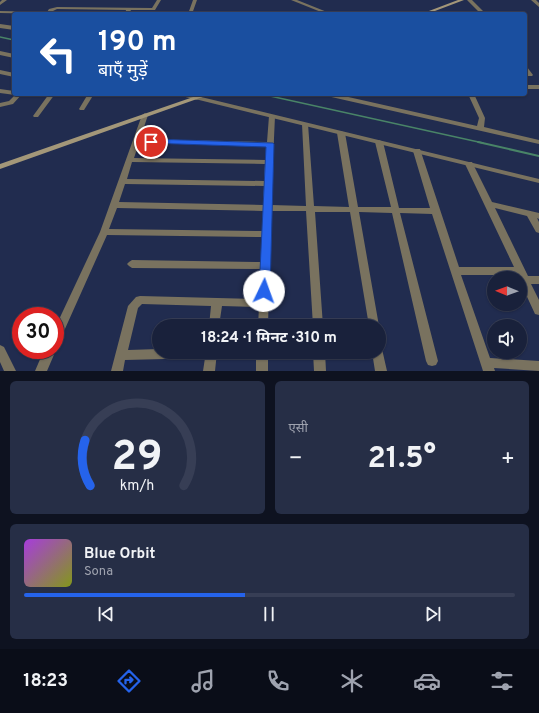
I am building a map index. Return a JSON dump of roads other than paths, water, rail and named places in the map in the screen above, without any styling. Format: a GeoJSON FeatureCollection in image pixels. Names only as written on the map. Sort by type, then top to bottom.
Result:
{"type":"FeatureCollection","features":[{"type":"Feature","properties":{"kind":"main road"},"geometry":{"type":"LineString","coordinates":[[429,12],[462,0]]}},
{"type":"Feature","properties":{"kind":"main road"},"geometry":{"type":"LineString","coordinates":[[0,167],[145,115],[204,96]]}},
{"type":"Feature","properties":{"kind":"street"},"geometry":{"type":"LineString","coordinates":[[49,12],[56,8],[128,12],[153,9],[159,0]]}},
{"type":"Feature","properties":{"kind":"street"},"geometry":{"type":"LineString","coordinates":[[191,12],[195,0]]}},
{"type":"Feature","properties":{"kind":"street"},"geometry":{"type":"LineString","coordinates":[[293,0],[325,12]]}},
{"type":"Feature","properties":{"kind":"street"},"geometry":{"type":"LineString","coordinates":[[316,0],[322,0]]}},
{"type":"Feature","properties":{"kind":"street"},"geometry":{"type":"LineString","coordinates":[[469,0],[482,12]]}},
{"type":"Feature","properties":{"kind":"street"},"geometry":{"type":"LineString","coordinates":[[533,0],[539,6]]}},
{"type":"Feature","properties":{"kind":"street"},"geometry":{"type":"LineString","coordinates":[[0,12],[12,12]]}},
{"type":"Feature","properties":{"kind":"street"},"geometry":{"type":"LineString","coordinates":[[0,26],[12,28]]}},
{"type":"Feature","properties":{"kind":"street"},"geometry":{"type":"LineString","coordinates":[[0,53],[12,56]]}},
{"type":"Feature","properties":{"kind":"street"},"geometry":{"type":"LineString","coordinates":[[527,71],[530,75]]}},
{"type":"Feature","properties":{"kind":"street"},"geometry":{"type":"LineString","coordinates":[[0,72],[12,75]]}},
{"type":"Feature","properties":{"kind":"street"},"geometry":{"type":"LineString","coordinates":[[527,87],[539,87]]}},
{"type":"Feature","properties":{"kind":"street"},"geometry":{"type":"LineString","coordinates":[[0,91],[12,93]]}},
{"type":"Feature","properties":{"kind":"street"},"geometry":{"type":"LineString","coordinates":[[0,105],[11,103],[17,96]]}},
{"type":"Feature","properties":{"kind":"street"},"geometry":{"type":"LineString","coordinates":[[36,116],[51,96]]}},
{"type":"Feature","properties":{"kind":"street"},"geometry":{"type":"LineString","coordinates":[[82,109],[90,96]]}},
{"type":"Feature","properties":{"kind":"street"},"geometry":{"type":"LineString","coordinates":[[188,96],[539,181]]}},
{"type":"Feature","properties":{"kind":"street"},"geometry":{"type":"LineString","coordinates":[[336,96],[539,142]]}},
{"type":"Feature","properties":{"kind":"street"},"geometry":{"type":"LineString","coordinates":[[472,96],[482,118],[480,129]]}},
{"type":"Feature","properties":{"kind":"street"},"geometry":{"type":"LineString","coordinates":[[64,320],[104,232],[145,115]]}},
{"type":"Feature","properties":{"kind":"street"},"geometry":{"type":"LineString","coordinates":[[263,319],[272,116]]}},
{"type":"Feature","properties":{"kind":"street"},"geometry":{"type":"LineString","coordinates":[[305,124],[318,319]]}},
{"type":"Feature","properties":{"kind":"street"},"geometry":{"type":"LineString","coordinates":[[341,133],[373,319]]}},
{"type":"Feature","properties":{"kind":"street"},"geometry":{"type":"LineString","coordinates":[[137,141],[270,144]]}},
{"type":"Feature","properties":{"kind":"street"},"geometry":{"type":"LineString","coordinates":[[379,142],[432,361]]}},
{"type":"Feature","properties":{"kind":"street"},"geometry":{"type":"LineString","coordinates":[[417,151],[455,271],[488,367],[539,366]]}},
{"type":"Feature","properties":{"kind":"street"},"geometry":{"type":"LineString","coordinates":[[130,160],[269,162]]}},
{"type":"Feature","properties":{"kind":"street"},"geometry":{"type":"LineString","coordinates":[[469,164],[521,271]]}},
{"type":"Feature","properties":{"kind":"street"},"geometry":{"type":"LineString","coordinates":[[123,181],[268,184]]}},
{"type":"Feature","properties":{"kind":"street"},"geometry":{"type":"LineString","coordinates":[[489,204],[535,215],[539,230]]}},
{"type":"Feature","properties":{"kind":"street"},"geometry":{"type":"LineString","coordinates":[[114,205],[435,210]]}},
{"type":"Feature","properties":{"kind":"street"},"geometry":{"type":"LineString","coordinates":[[104,232],[266,234]]}},
{"type":"Feature","properties":{"kind":"street"},"geometry":{"type":"LineString","coordinates":[[132,264],[266,266]]}},
{"type":"Feature","properties":{"kind":"street"},"geometry":{"type":"LineString","coordinates":[[455,271],[487,273]]}},
{"type":"Feature","properties":{"kind":"street"},"geometry":{"type":"LineString","coordinates":[[527,277],[539,280]]}},
{"type":"Feature","properties":{"kind":"street"},"geometry":{"type":"LineString","coordinates":[[527,285],[539,311]]}},
{"type":"Feature","properties":{"kind":"street"},"geometry":{"type":"LineString","coordinates":[[117,371],[133,306],[140,300],[264,303]]}},
{"type":"Feature","properties":{"kind":"street"},"geometry":{"type":"LineString","coordinates":[[215,319],[217,302]]}},
{"type":"Feature","properties":{"kind":"street"},"geometry":{"type":"LineString","coordinates":[[0,350],[10,371]]}},
{"type":"Feature","properties":{"kind":"street"},"geometry":{"type":"LineString","coordinates":[[121,354],[152,354]]}},
{"type":"Feature","properties":{"kind":"street"},"geometry":{"type":"LineString","coordinates":[[41,371],[46,359]]}},
{"type":"Feature","properties":{"kind":"street"},"geometry":{"type":"LineString","coordinates":[[208,371],[210,359]]}},
{"type":"Feature","properties":{"kind":"street"},"geometry":{"type":"LineString","coordinates":[[262,359],[262,371]]}},
{"type":"Feature","properties":{"kind":"street"},"geometry":{"type":"LineString","coordinates":[[319,359],[320,371]]}},
{"type":"Feature","properties":{"kind":"street"},"geometry":{"type":"LineString","coordinates":[[379,359],[381,371]]}},
{"type":"Feature","properties":{"kind":"waterway"},"geometry":{"type":"LineString","coordinates":[[0,37],[12,40]]}},
{"type":"Feature","properties":{"kind":"waterway"},"geometry":{"type":"LineString","coordinates":[[270,96],[483,143]]}},
{"type":"Feature","properties":{"kind":"waterway"},"geometry":{"type":"LineString","coordinates":[[478,142],[539,156]]}}]}
